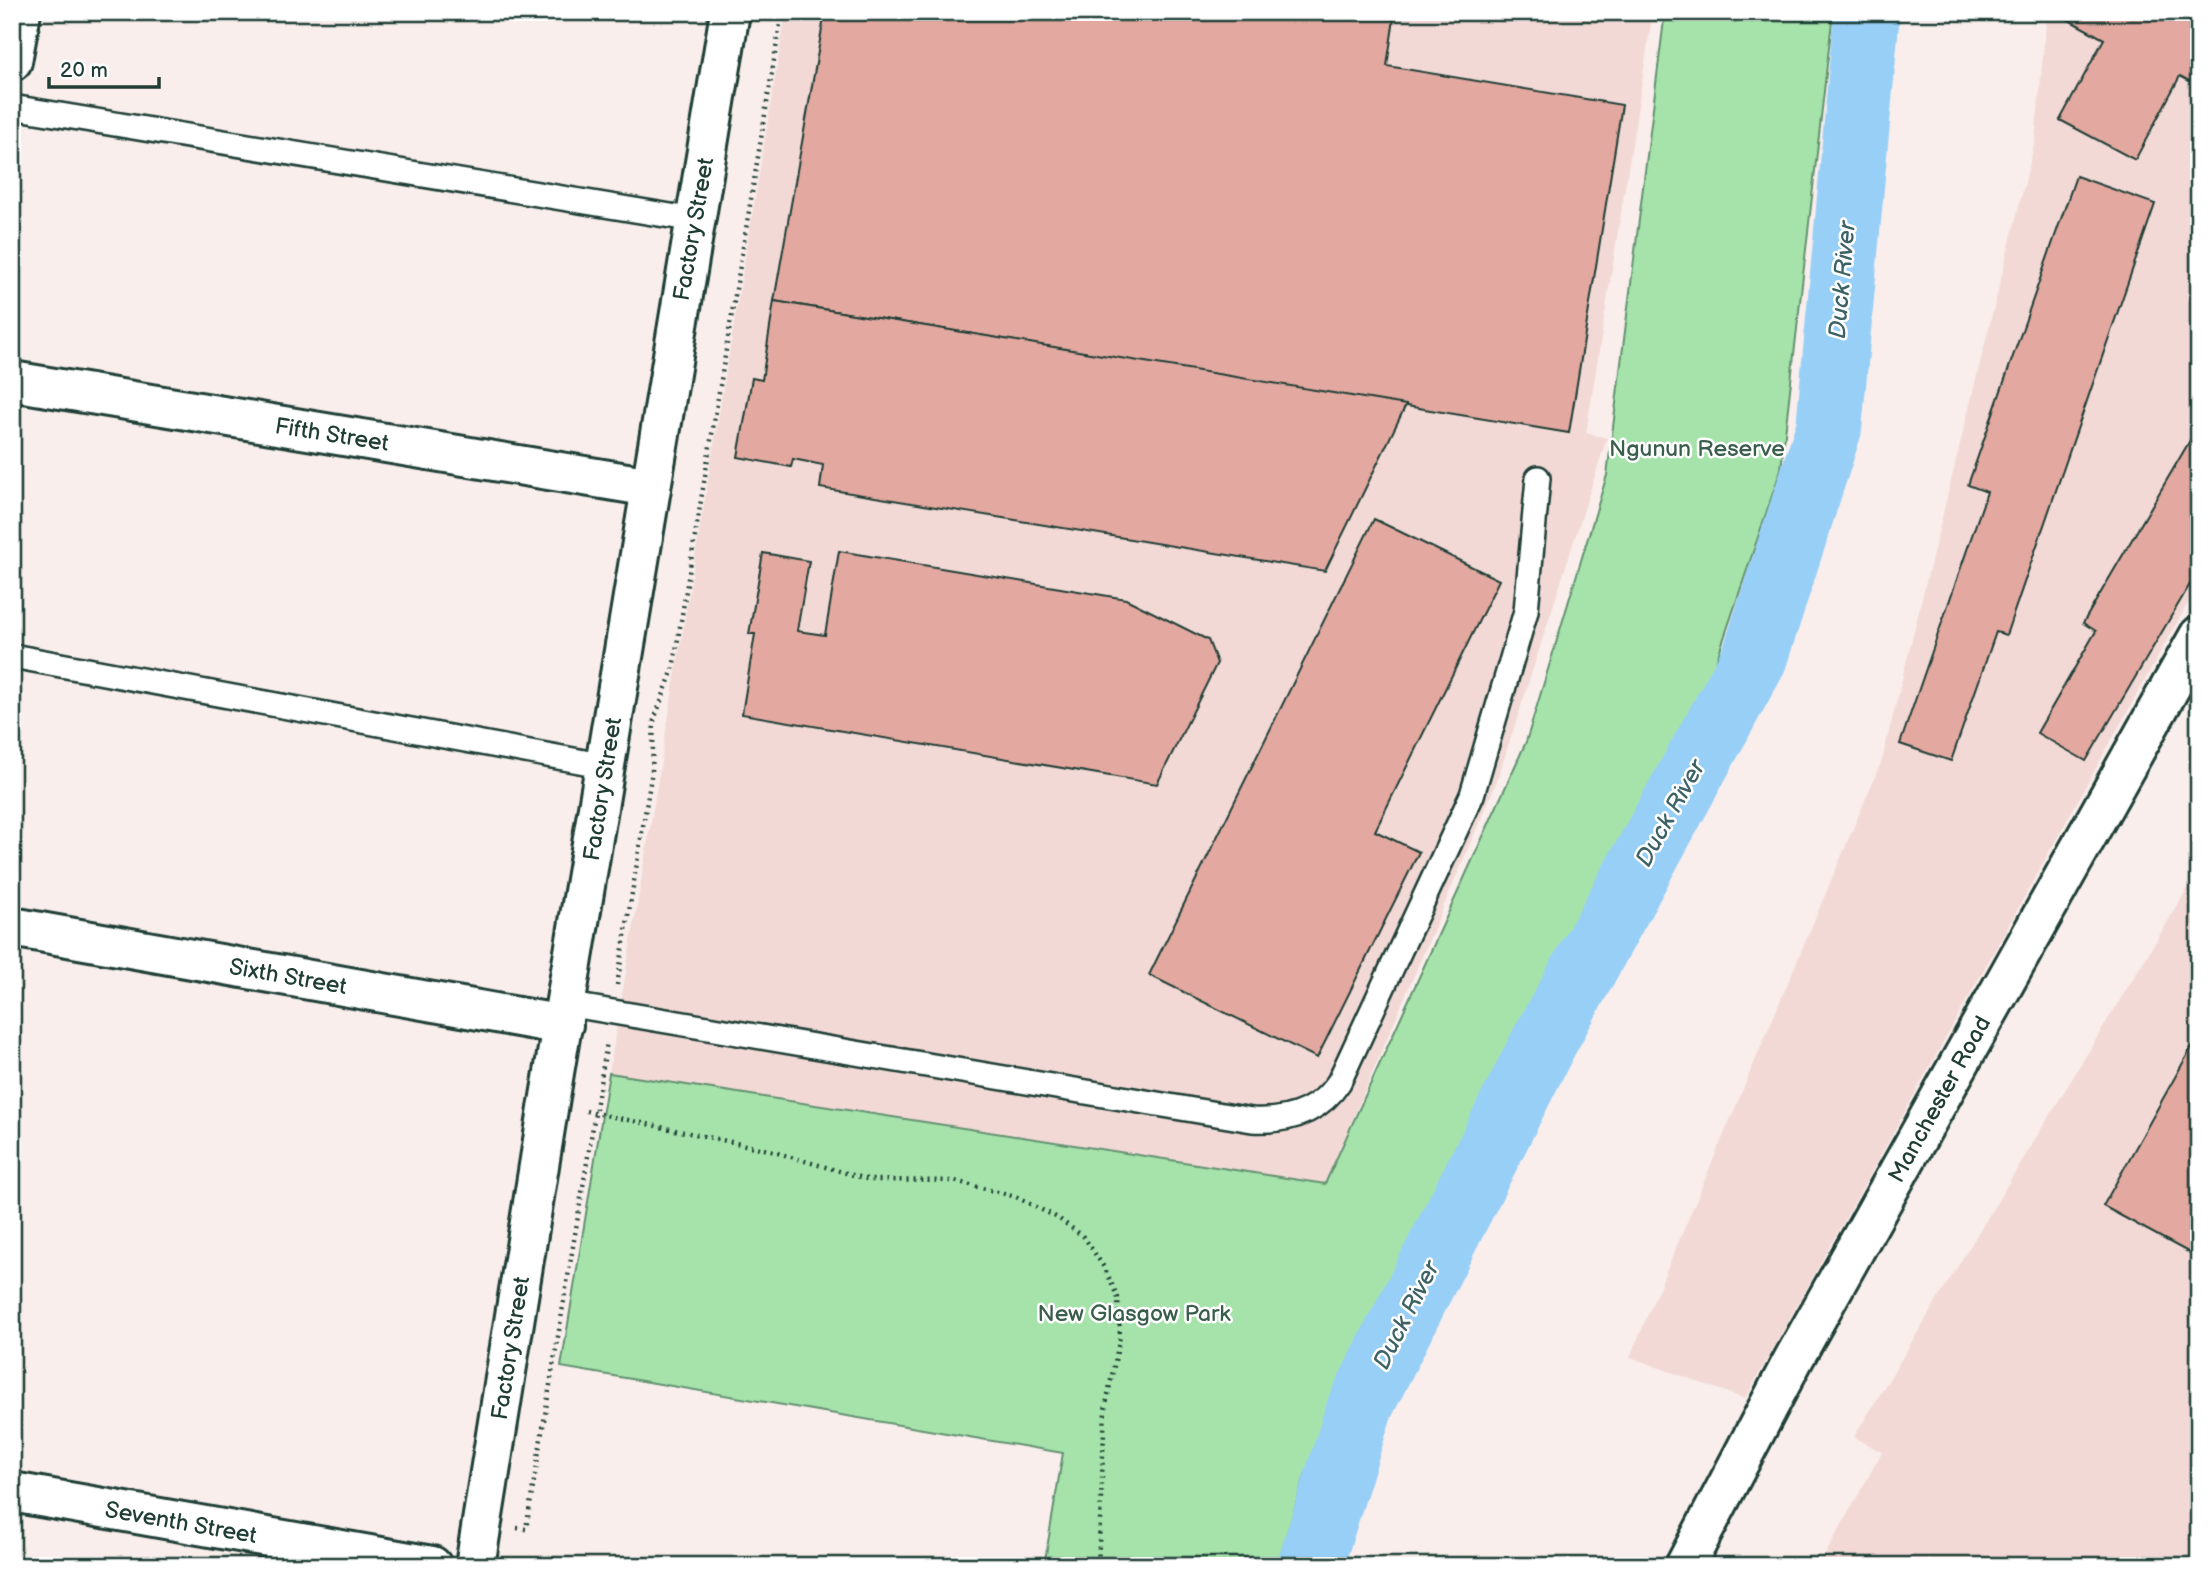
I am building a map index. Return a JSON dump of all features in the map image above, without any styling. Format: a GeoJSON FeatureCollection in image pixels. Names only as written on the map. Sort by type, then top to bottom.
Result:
{"type":"FeatureCollection","features":[{"type":"Feature","properties":{"kind":"street"},"geometry":{"type":"LineString","coordinates":[[12,61],[21,12]]}},
{"type":"Feature","properties":{"kind":"street","name":"Factory Street"},"geometry":{"type":"LineString","coordinates":[[475,1566],[730,12]]}},
{"type":"Feature","properties":{"kind":"street","name":"Fifth Street"},"geometry":{"type":"LineString","coordinates":[[12,381],[651,487]]}},
{"type":"Feature","properties":{"kind":"street","name":"Manchester Road"},"geometry":{"type":"LineString","coordinates":[[1685,1566],[1800,1348],[2199,636]]}},
{"type":"Feature","properties":{"kind":"street","name":"Sixth Street"},"geometry":{"type":"LineString","coordinates":[[12,927],[564,1014]]}},
{"type":"Feature","properties":{"kind":"street","name":"Seventh Street"},"geometry":{"type":"LineString","coordinates":[[12,1492],[432,1566]]}},
{"type":"Feature","properties":{"kind":"lane"},"geometry":{"type":"LineString","coordinates":[[12,107],[695,220]]}},
{"type":"Feature","properties":{"kind":"lane"},"geometry":{"type":"LineString","coordinates":[[564,1014],[612,1012],[1252,1120],[1274,1121],[1295,1117],[1312,1108],[1328,1098],[1339,1082],[1472,795],[1526,611],[1538,478]]}},
{"type":"Feature","properties":{"kind":"lane"},"geometry":{"type":"LineString","coordinates":[[12,656],[606,766]]}},
{"type":"Feature","properties":{"kind":"path"},"geometry":{"type":"LineString","coordinates":[[482,1523],[526,1529],[652,771],[654,720],[673,669],[782,12]]}},
{"type":"Feature","properties":{"kind":"path"},"geometry":{"type":"LineString","coordinates":[[549,1103],[764,1149],[870,1180],[955,1181],[1016,1197],[1058,1218],[1084,1237],[1105,1269],[1118,1298],[1120,1337],[1105,1409],[1098,1566]]}},
{"type":"Feature","properties":{"kind":"shaded area"},"geometry":{"type":"Polygon","coordinates":[[[786,12],[1653,12],[1586,433],[1607,438],[1497,781],[1325,1184],[609,1073],[786,12]]]}},
{"type":"Feature","properties":{"kind":"shaded area"},"geometry":{"type":"Polygon","coordinates":[[[2047,12],[2199,12],[2199,583],[1745,1399],[1630,1357],[1882,760],[2035,141],[2047,12]]]}},
{"type":"Feature","properties":{"kind":"shaded area"},"geometry":{"type":"Polygon","coordinates":[[[2199,870],[2199,1566],[1819,1566],[1882,1452],[1854,1437],[2199,870]]]}},
{"type":"Feature","properties":{"kind":"green space"},"geometry":{"type":"Polygon","coordinates":[[[1665,12],[1833,12],[1781,469],[1691,736],[1440,1207],[1305,1475],[1277,1566],[1044,1566],[1063,1453],[561,1367],[609,1073],[1325,1184],[1526,742],[1607,475],[1665,12]]]}},
{"type":"Feature","properties":{"kind":"building"},"geometry":{"type":"Polygon","coordinates":[[[825,12],[1395,12],[1387,66],[1622,105],[1569,433],[774,301],[825,12]]]}},
{"type":"Feature","properties":{"kind":"building"},"geometry":{"type":"Polygon","coordinates":[[[2054,12],[2199,12],[2199,86],[2180,76],[2135,160],[2060,120],[2104,39],[2054,12]]]}},
{"type":"Feature","properties":{"kind":"building"},"geometry":{"type":"Polygon","coordinates":[[[2076,176],[2155,204],[2006,635],[1996,632],[1951,761],[1900,744],[1987,492],[1968,485],[2076,176]]]}},
{"type":"Feature","properties":{"kind":"building"},"geometry":{"type":"Polygon","coordinates":[[[774,301],[1406,405],[1325,571],[820,488],[823,465],[793,459],[791,467],[738,457],[752,378],[762,380],[774,301]]]}},
{"type":"Feature","properties":{"kind":"building"},"geometry":{"type":"Polygon","coordinates":[[[2199,425],[2199,569],[2086,761],[2037,733],[2096,631],[2083,623],[2199,425]]]}},
{"type":"Feature","properties":{"kind":"building"},"geometry":{"type":"Polygon","coordinates":[[[1374,519],[1499,580],[1375,831],[1419,852],[1317,1058],[1149,975],[1374,519]]]}},
{"type":"Feature","properties":{"kind":"building"},"geometry":{"type":"Polygon","coordinates":[[[839,551],[1126,599],[1208,640],[1217,663],[1157,784],[742,714],[755,634],[749,634],[763,553],[809,561],[797,631],[825,635],[839,551]]]}},
{"type":"Feature","properties":{"kind":"building"},"geometry":{"type":"Polygon","coordinates":[[[2199,1034],[2199,1258],[2103,1206],[2199,1034]]]}},
{"type":"Feature","properties":{"kind":"waterway","name":"Duck River"},"geometry":{"type":"LineString","coordinates":[[1310,1566],[1360,1407],[1543,1044],[1754,659],[1829,428],[1867,12]]}},
{"type":"Feature","properties":{"kind":"park label","name":"Ngunun Reserve"},"geometry":{"type":"Point","coordinates":[1697,448]}},
{"type":"Feature","properties":{"kind":"park label","name":"New Glasgow Park"},"geometry":{"type":"Point","coordinates":[1134,1313]}}]}
